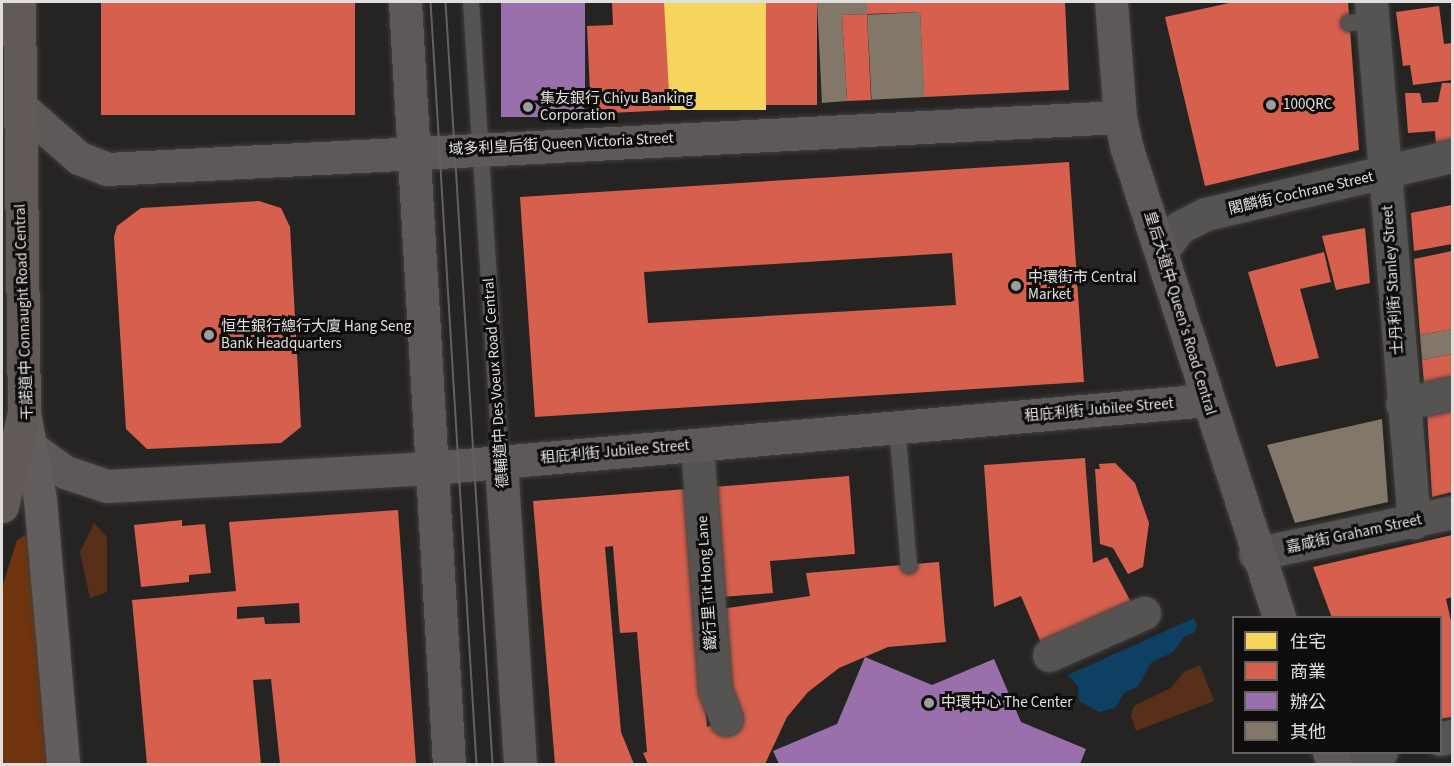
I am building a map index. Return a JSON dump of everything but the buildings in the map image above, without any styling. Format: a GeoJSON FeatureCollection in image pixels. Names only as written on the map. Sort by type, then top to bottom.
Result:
{"type":"FeatureCollection","features":[{"type":"Feature","properties":{"kind":"highway","name":"干諾道中 Connaught Road Central"},"geometry":{"type":"LineString","coordinates":[[19,2],[22,108],[19,167],[24,412]]}},
{"type":"Feature","properties":{"kind":"highway"},"geometry":{"type":"LineString","coordinates":[[2,506],[24,412]]}},
{"type":"Feature","properties":{"kind":"main road","name":"干諾道中 Connaught Road Central"},"geometry":{"type":"LineString","coordinates":[[24,412],[40,499],[63,765]]}},
{"type":"Feature","properties":{"kind":"street"},"geometry":{"type":"LineString","coordinates":[[405,2],[448,765]]}},
{"type":"Feature","properties":{"kind":"street","name":"皇后大道中 Queen's Road Central"},"geometry":{"type":"LineString","coordinates":[[1111,2],[1120,117],[1126,148],[1162,250],[1255,554],[1278,616]]}},
{"type":"Feature","properties":{"kind":"street","name":"士丹利街 Stanley Street"},"geometry":{"type":"LineString","coordinates":[[1364,15],[1386,174],[1402,404],[1414,522]]}},
{"type":"Feature","properties":{"kind":"street","name":"域多利皇后街 Queen Victoria Street"},"geometry":{"type":"LineString","coordinates":[[22,108],[79,158],[107,169],[1120,117]]}},
{"type":"Feature","properties":{"kind":"street","name":"閣麟街 Cochrane Street"},"geometry":{"type":"LineString","coordinates":[[1162,250],[1180,227],[1206,214],[1386,174],[1452,156]]}},
{"type":"Feature","properties":{"kind":"street"},"geometry":{"type":"LineString","coordinates":[[1402,404],[1452,393]]}},
{"type":"Feature","properties":{"kind":"street","name":"租庇利街 Jubilee Street"},"geometry":{"type":"LineString","coordinates":[[32,448],[65,472],[107,486],[431,468],[1208,400]]}},
{"type":"Feature","properties":{"kind":"street","name":"鐵行里 Tit Hong Lane"},"geometry":{"type":"LineString","coordinates":[[697,446],[716,690],[726,719]]}},
{"type":"Feature","properties":{"kind":"street","name":"德輔道中 Des Voeux Road Central"},"geometry":{"type":"LineString","coordinates":[[501,462],[520,765]]}},
{"type":"Feature","properties":{"kind":"street","name":"嘉咸街 Graham Street"},"geometry":{"type":"LineString","coordinates":[[1255,554],[1414,522],[1452,512]]}},
{"type":"Feature","properties":{"kind":"street"},"geometry":{"type":"LineString","coordinates":[[1049,655],[1144,613]]}},
{"type":"Feature","properties":{"kind":"street"},"geometry":{"type":"LineString","coordinates":[[1332,760],[1374,754]]}},
{"type":"Feature","properties":{"kind":"lane","name":"德輔道中 Des Voeux Road Central"},"geometry":{"type":"LineString","coordinates":[[471,2],[501,462]]}},
{"type":"Feature","properties":{"kind":"lane"},"geometry":{"type":"LineString","coordinates":[[897,426],[909,565]]}},
{"type":"Feature","properties":{"kind":"shaded area"},"geometry":{"type":"Polygon","coordinates":[[[94,523],[107,537],[107,592],[90,598],[80,552],[94,523]]]}},
{"type":"Feature","properties":{"kind":"shaded area"},"geometry":{"type":"Polygon","coordinates":[[[25,535],[33,537],[49,764],[2,764],[2,588],[17,540],[25,535]]]}},
{"type":"Feature","properties":{"kind":"shaded area"},"geometry":{"type":"Polygon","coordinates":[[[1200,665],[1214,701],[1136,731],[1131,715],[1134,706],[1171,688],[1184,672],[1200,665]]]}},
{"type":"Feature","properties":{"kind":"water"},"geometry":{"type":"Polygon","coordinates":[[[1194,618],[1197,626],[1194,633],[1185,636],[1173,652],[1151,663],[1138,686],[1124,693],[1115,708],[1099,712],[1079,701],[1078,686],[1068,675],[1194,618]]]}},
{"type":"Feature","properties":{"kind":"tram line"},"geometry":{"type":"LineString","coordinates":[[431,2],[477,764]]}},
{"type":"Feature","properties":{"kind":"tram line"},"geometry":{"type":"LineString","coordinates":[[446,2],[493,764]]}},
{"type":"Feature","properties":{"kind":"place","name":"100QRC"},"geometry":{"type":"Point","coordinates":[1271,105]}},
{"type":"Feature","properties":{"kind":"place","name":"集友銀行 Chiyu Banking Corporation"},"geometry":{"type":"Point","coordinates":[528,107]}},
{"type":"Feature","properties":{"kind":"place","name":"中環街市 Central Market"},"geometry":{"type":"Point","coordinates":[1016,286]}},
{"type":"Feature","properties":{"kind":"place","name":"恒生銀行總行大廈 Hang Seng Bank Headquarters"},"geometry":{"type":"Point","coordinates":[209,335]}},
{"type":"Feature","properties":{"kind":"place","name":"中環中心 The Center"},"geometry":{"type":"Point","coordinates":[929,703]}}]}
